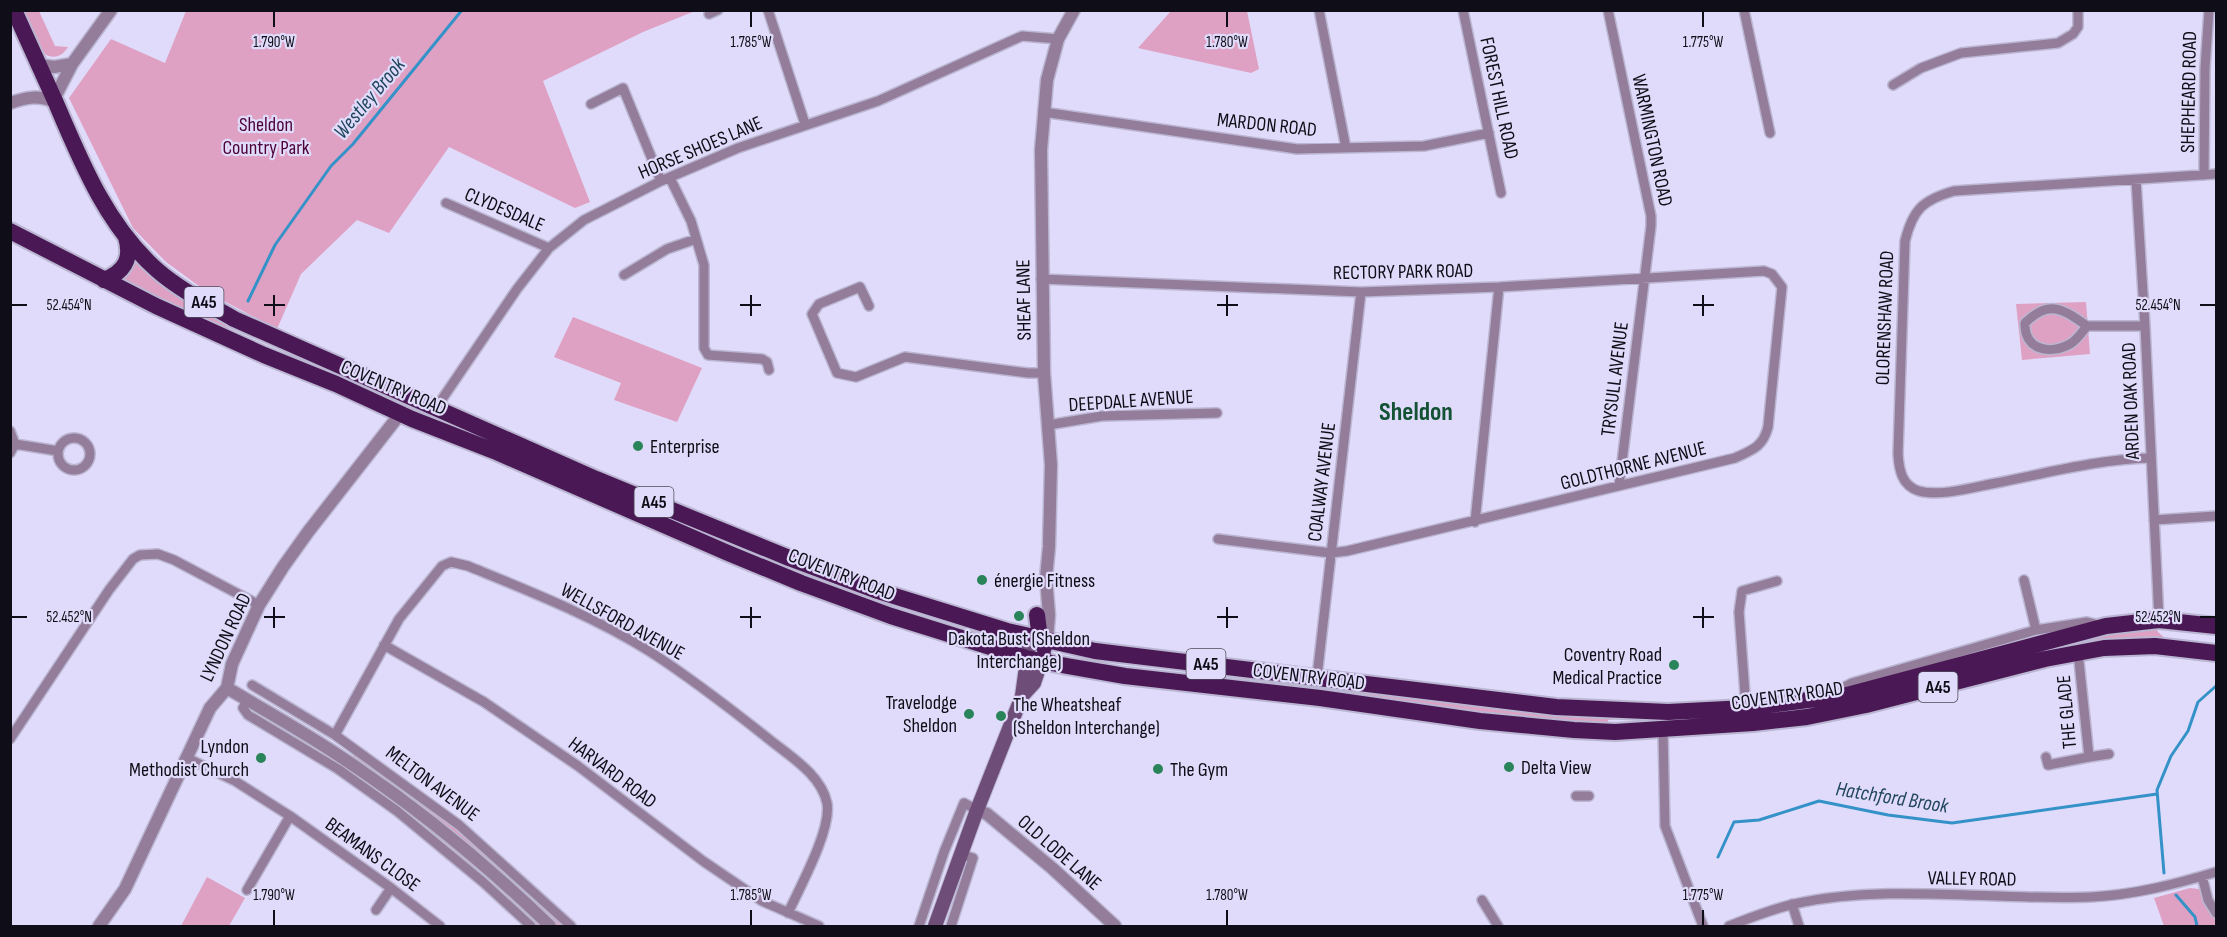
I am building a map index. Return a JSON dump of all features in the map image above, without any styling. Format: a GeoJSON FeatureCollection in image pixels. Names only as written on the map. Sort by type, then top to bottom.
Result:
{"type":"FeatureCollection","features":[{"type":"Feature","properties":{"kind":"highway","name":"COVENTRY ROAD"},"geometry":{"type":"LineString","coordinates":[[14,10],[40,65],[77,155],[125,236],[157,270],[191,295],[234,319],[596,479],[789,558],[875,590],[901,605],[1037,651],[1137,656],[1167,667],[1319,688],[1358,699],[1366,704],[1480,721],[1615,732],[1807,717],[2078,652],[2104,648],[2155,646],[2214,653]]}},
{"type":"Feature","properties":{"kind":"highway","name":"A45"},"geometry":{"type":"LineString","coordinates":[[10,231],[104,280]]}},
{"type":"Feature","properties":{"kind":"highway"},"geometry":{"type":"LineString","coordinates":[[104,280],[127,262],[129,255],[125,236]]}},
{"type":"Feature","properties":{"kind":"highway","name":"COVENTRY ROAD"},"geometry":{"type":"LineString","coordinates":[[104,280],[264,356],[336,384],[400,414],[494,451],[801,583],[891,616],[1037,651],[1125,676],[1182,682],[1319,688],[1556,707],[1662,712],[1746,708],[1846,695],[2106,626],[2159,620],[2217,626]]}},
{"type":"Feature","properties":{"kind":"highway"},"geometry":{"type":"LineString","coordinates":[[234,319],[261,340],[397,401],[400,414]]}},
{"type":"Feature","properties":{"kind":"highway"},"geometry":{"type":"LineString","coordinates":[[1037,651],[1042,615]]}},
{"type":"Feature","properties":{"kind":"highway"},"geometry":{"type":"LineString","coordinates":[[2159,620],[2161,626],[2174,639],[2203,644],[2214,653]]}},
{"type":"Feature","properties":{"kind":"main road"},"geometry":{"type":"LineString","coordinates":[[935,927],[960,854],[1037,651]]}},
{"type":"Feature","properties":{"kind":"street"},"geometry":{"type":"LineString","coordinates":[[10,103],[37,97],[54,100],[72,64],[111,10]]}},
{"type":"Feature","properties":{"kind":"street"},"geometry":{"type":"LineString","coordinates":[[708,14],[718,10]]}},
{"type":"Feature","properties":{"kind":"street"},"geometry":{"type":"LineString","coordinates":[[768,10],[805,124]]}},
{"type":"Feature","properties":{"kind":"street","name":"SHEAF LANE"},"geometry":{"type":"LineString","coordinates":[[1042,615],[1050,501],[1041,279],[1042,112],[1047,80],[1058,39],[1074,10]]}},
{"type":"Feature","properties":{"kind":"street"},"geometry":{"type":"LineString","coordinates":[[1319,10],[1346,148]]}},
{"type":"Feature","properties":{"kind":"street","name":"FOREST HILL ROAD"},"geometry":{"type":"LineString","coordinates":[[1463,10],[1501,193]]}},
{"type":"Feature","properties":{"kind":"street","name":"WARMINGTON ROAD"},"geometry":{"type":"LineString","coordinates":[[1608,10],[1651,216],[1646,277]]}},
{"type":"Feature","properties":{"kind":"street"},"geometry":{"type":"LineString","coordinates":[[1744,10],[1770,133]]}},
{"type":"Feature","properties":{"kind":"street"},"geometry":{"type":"LineString","coordinates":[[1893,86],[1921,68],[1961,53],[2058,43],[2073,34],[2078,27],[2078,10]]}},
{"type":"Feature","properties":{"kind":"street","name":"SHEPHEARD ROAD"},"geometry":{"type":"LineString","coordinates":[[2204,175],[2206,46],[2209,10]]}},
{"type":"Feature","properties":{"kind":"street","name":"HORSE SHOES LANE"},"geometry":{"type":"LineString","coordinates":[[436,408],[517,289],[549,248],[584,220],[666,179],[738,148],[878,101],[1022,36],[1058,39]]}},
{"type":"Feature","properties":{"kind":"street"},"geometry":{"type":"LineString","coordinates":[[2206,46],[2217,46]]}},
{"type":"Feature","properties":{"kind":"street"},"geometry":{"type":"LineString","coordinates":[[40,65],[54,67],[72,64]]}},
{"type":"Feature","properties":{"kind":"street"},"geometry":{"type":"LineString","coordinates":[[591,104],[623,88],[666,179],[691,221],[704,265],[704,348],[708,355],[762,359],[767,362],[769,370]]}},
{"type":"Feature","properties":{"kind":"street","name":"MARDON ROAD"},"geometry":{"type":"LineString","coordinates":[[1042,112],[1297,149],[1424,146],[1489,133]]}},
{"type":"Feature","properties":{"kind":"street","name":"OLORENSHAW ROAD"},"geometry":{"type":"LineString","coordinates":[[2151,458],[2107,461],[1952,491],[1918,491],[1905,482],[1900,473],[1898,454],[1905,241],[1919,208],[1936,196],[1954,191],[2217,174]]}},
{"type":"Feature","properties":{"kind":"street","name":"ARDEN OAK ROAD"},"geometry":{"type":"LineString","coordinates":[[2136,180],[2159,620]]}},
{"type":"Feature","properties":{"kind":"street","name":"CLYDESDALE"},"geometry":{"type":"LineString","coordinates":[[446,203],[549,248]]}},
{"type":"Feature","properties":{"kind":"street"},"geometry":{"type":"LineString","coordinates":[[624,275],[667,249],[696,239]]}},
{"type":"Feature","properties":{"kind":"street","name":"RECTORY PARK ROAD"},"geometry":{"type":"LineString","coordinates":[[1041,279],[1361,292],[1499,287],[1764,271]]}},
{"type":"Feature","properties":{"kind":"street","name":"GOLDTHORNE AVENUE"},"geometry":{"type":"LineString","coordinates":[[1218,539],[1330,554],[1475,522],[1735,458],[1761,444],[1768,427],[1782,293],[1778,279],[1764,271]]}},
{"type":"Feature","properties":{"kind":"street","name":"TRYSULL AVENUE"},"geometry":{"type":"LineString","coordinates":[[1619,486],[1646,277]]}},
{"type":"Feature","properties":{"kind":"street"},"geometry":{"type":"LineString","coordinates":[[868,306],[860,287],[819,303],[812,314],[837,373],[856,377],[905,357],[1028,373],[1044,373]]}},
{"type":"Feature","properties":{"kind":"street"},"geometry":{"type":"LineString","coordinates":[[1475,522],[1499,287]]}},
{"type":"Feature","properties":{"kind":"street","name":"COALWAY AVENUE"},"geometry":{"type":"LineString","coordinates":[[1319,688],[1330,554],[1361,292]]}},
{"type":"Feature","properties":{"kind":"street"},"geometry":{"type":"LineString","coordinates":[[2087,326],[2070,343],[2055,349],[2036,346],[2026,336],[2025,323],[2044,309],[2051,308],[2060,309],[2087,326],[2145,326]]}},
{"type":"Feature","properties":{"kind":"street","name":"DEEPDALE AVENUE"},"geometry":{"type":"LineString","coordinates":[[1048,425],[1102,416],[1217,413]]}},
{"type":"Feature","properties":{"kind":"street","name":"LYNDON ROAD"},"geometry":{"type":"LineString","coordinates":[[99,927],[125,889],[210,708],[226,688],[232,664],[259,605],[308,532],[400,414]]}},
{"type":"Feature","properties":{"kind":"street"},"geometry":{"type":"LineString","coordinates":[[10,431],[13,449],[58,451]]}},
{"type":"Feature","properties":{"kind":"street"},"geometry":{"type":"LineString","coordinates":[[2154,520],[2217,516]]}},
{"type":"Feature","properties":{"kind":"street"},"geometry":{"type":"LineString","coordinates":[[10,739],[110,590],[133,559],[140,555],[158,554],[174,560],[259,605]]}},
{"type":"Feature","properties":{"kind":"street","name":"WELLSFORD AVENUE"},"geometry":{"type":"LineString","coordinates":[[335,735],[399,619],[437,571],[451,562],[468,566],[546,598],[648,651],[735,712],[813,777],[823,791],[827,806],[826,826],[788,913]]}},
{"type":"Feature","properties":{"kind":"street"},"geometry":{"type":"LineString","coordinates":[[2024,580],[2037,630]]}},
{"type":"Feature","properties":{"kind":"street"},"geometry":{"type":"LineString","coordinates":[[1746,708],[1739,612],[1742,591],[1777,581]]}},
{"type":"Feature","properties":{"kind":"street","name":"COVENTRY ROAD"},"geometry":{"type":"LineString","coordinates":[[1820,700],[1852,683],[2037,630],[2087,622],[2106,626]]}},
{"type":"Feature","properties":{"kind":"street","name":"HARVARD ROAD"},"geometry":{"type":"LineString","coordinates":[[384,645],[484,702],[578,766],[703,861],[762,901],[819,927]]}},
{"type":"Feature","properties":{"kind":"street","name":"THE GLADE"},"geometry":{"type":"LineString","coordinates":[[2046,757],[2048,765],[2089,756],[2078,652]]}},
{"type":"Feature","properties":{"kind":"street","name":"MELTON AVENUE"},"geometry":{"type":"LineString","coordinates":[[256,687],[335,735],[459,825],[571,927]]}},
{"type":"Feature","properties":{"kind":"street","name":"MELTON AVENUE"},"geometry":{"type":"LineString","coordinates":[[226,688],[309,736],[393,792],[514,892],[550,927]]}},
{"type":"Feature","properties":{"kind":"street"},"geometry":{"type":"LineString","coordinates":[[247,700],[243,708],[248,715],[338,769],[397,811],[483,882],[531,927]]}},
{"type":"Feature","properties":{"kind":"street"},"geometry":{"type":"LineString","coordinates":[[309,736],[319,726]]}},
{"type":"Feature","properties":{"kind":"street"},"geometry":{"type":"LineString","coordinates":[[1663,730],[1665,826],[1703,927]]}},
{"type":"Feature","properties":{"kind":"street"},"geometry":{"type":"LineString","coordinates":[[344,759],[352,748]]}},
{"type":"Feature","properties":{"kind":"street"},"geometry":{"type":"LineString","coordinates":[[2089,756],[2109,754]]}},
{"type":"Feature","properties":{"kind":"street","name":"BEAMANS CLOSE"},"geometry":{"type":"LineString","coordinates":[[187,758],[236,781],[290,816],[392,888],[436,925]]}},
{"type":"Feature","properties":{"kind":"street"},"geometry":{"type":"LineString","coordinates":[[1576,795],[1589,796]]}},
{"type":"Feature","properties":{"kind":"street"},"geometry":{"type":"LineString","coordinates":[[920,927],[944,852],[964,803],[977,810]]}},
{"type":"Feature","properties":{"kind":"street","name":"OLD LODE LANE"},"geometry":{"type":"LineString","coordinates":[[977,810],[987,814],[1052,868],[1115,927]]}},
{"type":"Feature","properties":{"kind":"street"},"geometry":{"type":"LineString","coordinates":[[247,890],[290,816]]}},
{"type":"Feature","properties":{"kind":"street"},"geometry":{"type":"LineString","coordinates":[[951,927],[973,858],[960,854]]}},
{"type":"Feature","properties":{"kind":"street","name":"VALLEY ROAD"},"geometry":{"type":"LineString","coordinates":[[1730,927],[1792,904],[1836,897],[1891,895],[2091,897],[2142,891],[2217,872]]}},
{"type":"Feature","properties":{"kind":"street"},"geometry":{"type":"LineString","coordinates":[[2202,876],[2208,900],[2217,913]]}},
{"type":"Feature","properties":{"kind":"street"},"geometry":{"type":"LineString","coordinates":[[376,910],[392,888]]}},
{"type":"Feature","properties":{"kind":"street"},"geometry":{"type":"LineString","coordinates":[[1482,900],[1498,927]]}},
{"type":"Feature","properties":{"kind":"street"},"geometry":{"type":"LineString","coordinates":[[1792,904],[1799,927]]}},
{"type":"Feature","properties":{"kind":"green space"},"geometry":{"type":"Polygon","coordinates":[[[25,11],[39,11],[55,46],[68,47],[63,53],[56,57],[46,55],[37,43],[25,11]]]}},
{"type":"Feature","properties":{"kind":"green space","name":"Sheldon Country Park"},"geometry":{"type":"Polygon","coordinates":[[[186,11],[695,11],[643,32],[543,81],[590,202],[575,208],[449,147],[389,233],[357,220],[301,274],[277,329],[207,292],[166,262],[133,228],[69,98],[111,39],[165,63],[186,11]]]}},
{"type":"Feature","properties":{"kind":"green space"},"geometry":{"type":"Polygon","coordinates":[[[1171,11],[1247,11],[1259,69],[1251,73],[1138,48],[1171,11]]]}},
{"type":"Feature","properties":{"kind":"green space"},"geometry":{"type":"Polygon","coordinates":[[[139,259],[239,336],[123,282],[122,278],[134,260],[139,259]]]}},
{"type":"Feature","properties":{"kind":"green space"},"geometry":{"type":"Polygon","coordinates":[[[2086,302],[2090,354],[2022,360],[2016,304],[2086,302]]]}},
{"type":"Feature","properties":{"kind":"green space"},"geometry":{"type":"Polygon","coordinates":[[[573,317],[702,368],[677,422],[614,400],[621,383],[554,357],[573,317]]]}},
{"type":"Feature","properties":{"kind":"green space"},"geometry":{"type":"Polygon","coordinates":[[[2156,628],[2166,639],[1938,677],[2095,634],[2156,628]]]}},
{"type":"Feature","properties":{"kind":"green space"},"geometry":{"type":"Polygon","coordinates":[[[1321,684],[1619,716],[1619,719],[1608,720],[1608,726],[1558,724],[1338,692],[1321,684]]]}},
{"type":"Feature","properties":{"kind":"green space"},"geometry":{"type":"Polygon","coordinates":[[[252,708],[367,779],[455,846],[545,926],[535,926],[439,841],[252,714],[250,710],[252,708]]]}},
{"type":"Feature","properties":{"kind":"green space"},"geometry":{"type":"Polygon","coordinates":[[[353,754],[451,823],[566,926],[557,926],[520,890],[353,758],[353,754]]]}},
{"type":"Feature","properties":{"kind":"green space"},"geometry":{"type":"Polygon","coordinates":[[[207,877],[245,898],[229,926],[181,926],[207,877]]]}},
{"type":"Feature","properties":{"kind":"green space"},"geometry":{"type":"Polygon","coordinates":[[[2190,888],[2199,889],[2216,926],[2164,926],[2154,898],[2190,888]]]}},
{"type":"Feature","properties":{"kind":"waterway","name":"Westley Brook"},"geometry":{"type":"LineString","coordinates":[[248,301],[275,245],[331,166],[353,144],[462,10]]}},
{"type":"Feature","properties":{"kind":"waterway","name":"Hatchford Brook"},"geometry":{"type":"LineString","coordinates":[[2164,873],[2157,790],[2171,756],[2188,731],[2198,702],[2216,686]]}},
{"type":"Feature","properties":{"kind":"waterway","name":"Hatchford Brook"},"geometry":{"type":"LineString","coordinates":[[1718,857],[1734,822],[1759,820],[1819,801],[1888,815],[1952,823],[2157,794]]}},
{"type":"Feature","properties":{"kind":"waterway","name":"Hatchford Brook"},"geometry":{"type":"LineString","coordinates":[[2176,895],[2195,917],[2197,926]]}},
{"type":"Feature","properties":{"kind":"place","name":"Enterprise"},"geometry":{"type":"Point","coordinates":[638,446]}},
{"type":"Feature","properties":{"kind":"place","name":"énergie Fitness"},"geometry":{"type":"Point","coordinates":[982,580]}},
{"type":"Feature","properties":{"kind":"place","name":"Dakota Bust (Sheldon Interchange)"},"geometry":{"type":"Point","coordinates":[1019,616]}},
{"type":"Feature","properties":{"kind":"place","name":"Coventry Road Medical Practice"},"geometry":{"type":"Point","coordinates":[1674,665]}},
{"type":"Feature","properties":{"kind":"place","name":"Travelodge Sheldon"},"geometry":{"type":"Point","coordinates":[969,714]}},
{"type":"Feature","properties":{"kind":"place","name":"The Wheatsheaf (Sheldon Interchange)"},"geometry":{"type":"Point","coordinates":[1001,716]}},
{"type":"Feature","properties":{"kind":"place","name":"Lyndon Methodist Church"},"geometry":{"type":"Point","coordinates":[261,758]}},
{"type":"Feature","properties":{"kind":"place","name":"Delta View"},"geometry":{"type":"Point","coordinates":[1509,767]}},
{"type":"Feature","properties":{"kind":"place","name":"The Gym"},"geometry":{"type":"Point","coordinates":[1158,769]}},
{"type":"Feature","properties":{"kind":"district","name":"Sheldon"},"geometry":{"type":"Point","coordinates":[1416,411]}}]}
